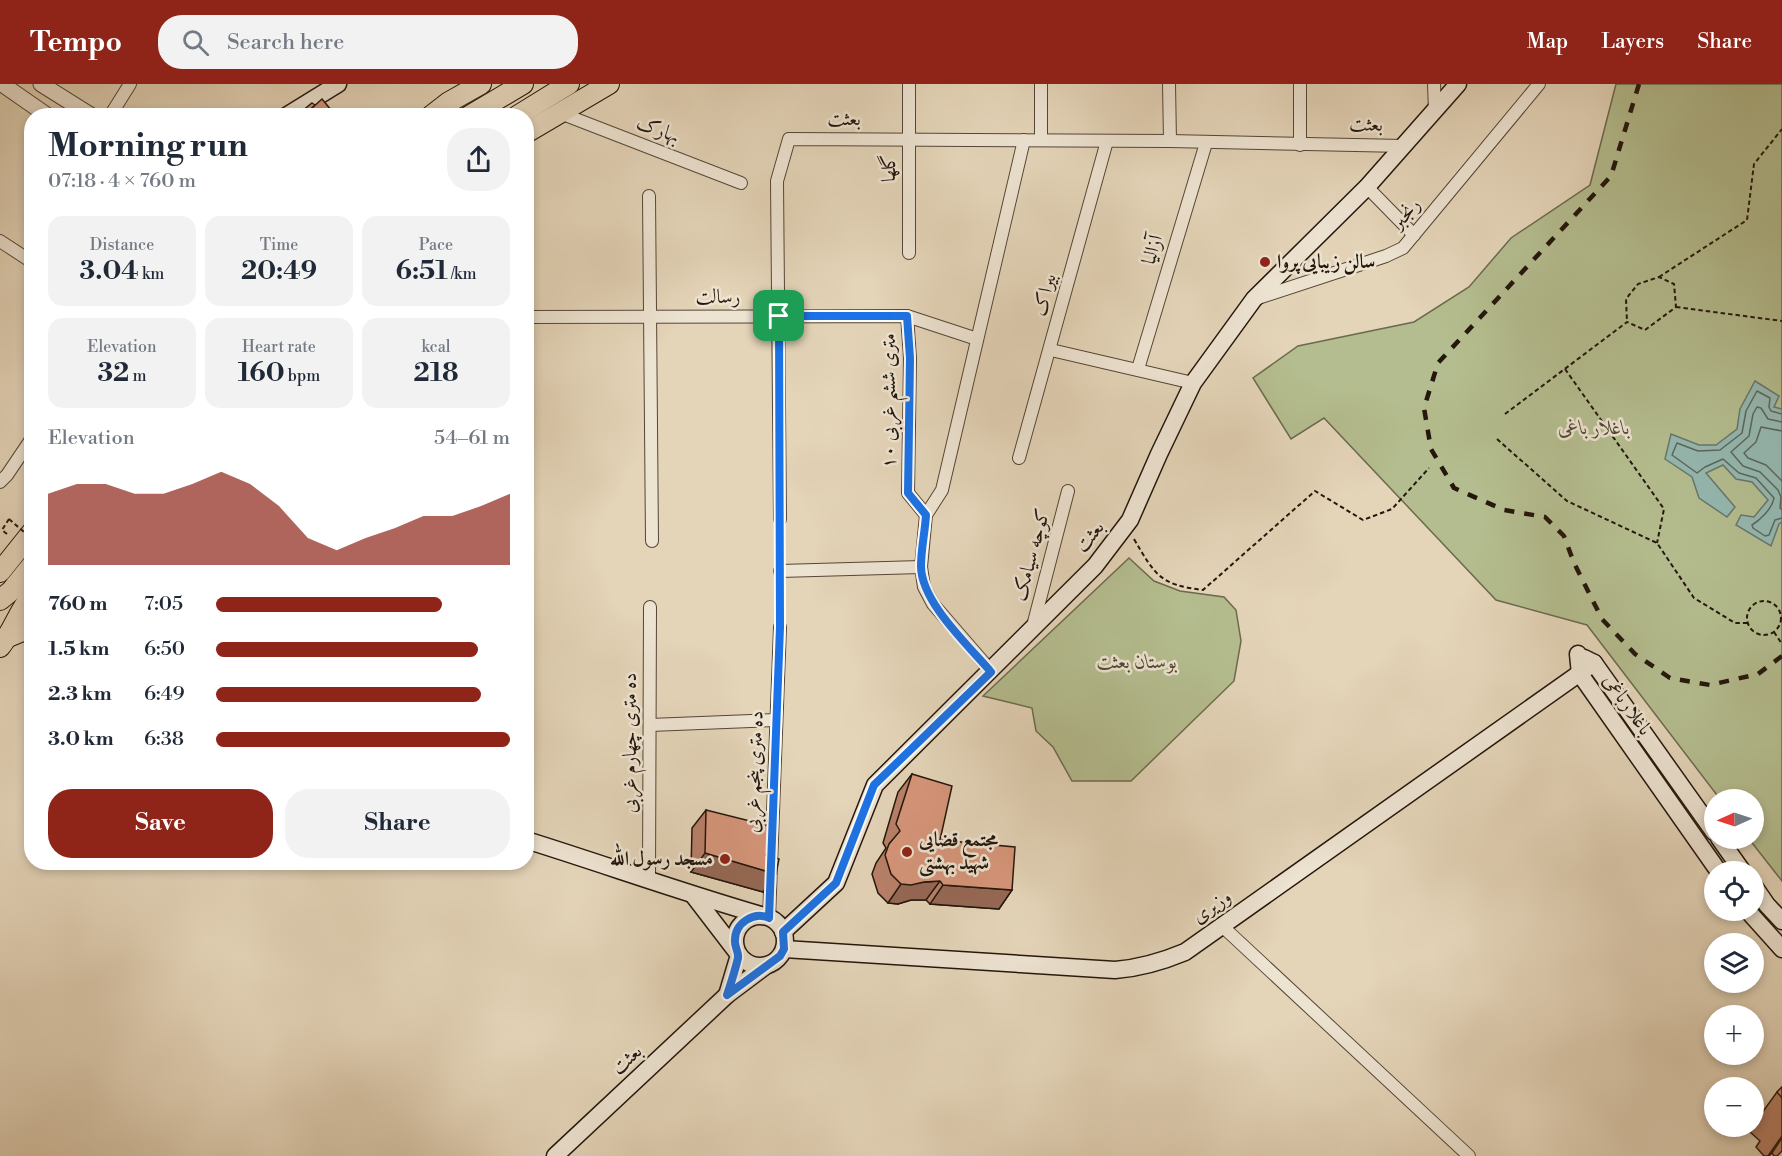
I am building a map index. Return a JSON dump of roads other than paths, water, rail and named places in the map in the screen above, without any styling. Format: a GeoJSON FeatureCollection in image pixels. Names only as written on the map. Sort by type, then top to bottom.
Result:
{"type":"FeatureCollection","features":[{"type":"Feature","properties":{"kind":"highway"},"geometry":{"type":"LineString","coordinates":[[441,108],[481,84]]}},
{"type":"Feature","properties":{"kind":"highway"},"geometry":{"type":"LineString","coordinates":[[482,108],[523,84]]}},
{"type":"Feature","properties":{"kind":"highway"},"geometry":{"type":"LineString","coordinates":[[530,108],[569,84]]}},
{"type":"Feature","properties":{"kind":"highway"},"geometry":{"type":"LineString","coordinates":[[534,128],[609,84]]}},
{"type":"Feature","properties":{"kind":"highway"},"geometry":{"type":"LineString","coordinates":[[0,572],[24,542]]}},
{"type":"Feature","properties":{"kind":"highway"},"geometry":{"type":"LineString","coordinates":[[0,600],[24,575]]}},
{"type":"Feature","properties":{"kind":"highway"},"geometry":{"type":"LineString","coordinates":[[4,642],[24,605]]}},
{"type":"Feature","properties":{"kind":"highway"},"geometry":{"type":"LineString","coordinates":[[4,642],[24,631]]}},
{"type":"Feature","properties":{"kind":"main road"},"geometry":{"type":"LineString","coordinates":[[299,108],[338,84]]}},
{"type":"Feature","properties":{"kind":"main road","name":"بعثت"},"geometry":{"type":"LineString","coordinates":[[784,940],[836,883],[874,785],[991,672],[1095,566],[1126,526],[1193,382],[1254,299],[1367,187],[1458,84]]}},
{"type":"Feature","properties":{"kind":"main road","name":"باغلارباغی"},"geometry":{"type":"LineString","coordinates":[[1704,818],[1594,663],[1578,654],[1580,674],[1711,861]]}},
{"type":"Feature","properties":{"kind":"main road","name":"وزیری"},"geometry":{"type":"LineString","coordinates":[[784,940],[1115,970],[1140,968],[1160,963],[1185,951],[1580,674]]}},
{"type":"Feature","properties":{"kind":"main road"},"geometry":{"type":"LineString","coordinates":[[534,842],[767,917],[779,924],[784,940],[774,962],[767,965],[751,965],[738,955],[693,895]]}},
{"type":"Feature","properties":{"kind":"main road"},"geometry":{"type":"LineString","coordinates":[[1764,901],[1782,921]]}},
{"type":"Feature","properties":{"kind":"main road"},"geometry":{"type":"LineString","coordinates":[[727,995],[738,955],[735,939],[741,924],[748,919],[767,917]]}},
{"type":"Feature","properties":{"kind":"main road"},"geometry":{"type":"LineString","coordinates":[[1756,921],[1782,949]]}},
{"type":"Feature","properties":{"kind":"main road","name":"بعثت"},"geometry":{"type":"LineString","coordinates":[[555,1156],[727,995],[767,965]]}},
{"type":"Feature","properties":{"kind":"street"},"geometry":{"type":"LineString","coordinates":[[2,84],[36,108]]}},
{"type":"Feature","properties":{"kind":"street"},"geometry":{"type":"LineString","coordinates":[[115,108],[130,84]]}},
{"type":"Feature","properties":{"kind":"street","name":"گلها"},"geometry":{"type":"LineString","coordinates":[[909,84],[909,253]]}},
{"type":"Feature","properties":{"kind":"street"},"geometry":{"type":"LineString","coordinates":[[1041,84],[1041,140]]}},
{"type":"Feature","properties":{"kind":"street"},"geometry":{"type":"LineString","coordinates":[[1169,84],[1170,141]]}},
{"type":"Feature","properties":{"kind":"street"},"geometry":{"type":"LineString","coordinates":[[1300,84],[1300,145]]}},
{"type":"Feature","properties":{"kind":"street"},"geometry":{"type":"LineString","coordinates":[[1434,84],[1435,111]]}},
{"type":"Feature","properties":{"kind":"street","name":"رنجبر"},"geometry":{"type":"LineString","coordinates":[[1254,299],[1386,256],[1403,248],[1539,84]]}},
{"type":"Feature","properties":{"kind":"street"},"geometry":{"type":"LineString","coordinates":[[48,86],[80,108]]}},
{"type":"Feature","properties":{"kind":"street","name":"بهارک"},"geometry":{"type":"LineString","coordinates":[[560,113],[741,183]]}},
{"type":"Feature","properties":{"kind":"street","name":"بعثت"},"geometry":{"type":"LineString","coordinates":[[779,316],[777,181],[789,139],[1170,141],[1404,146]]}},
{"type":"Feature","properties":{"kind":"street"},"geometry":{"type":"LineString","coordinates":[[991,672],[933,604],[924,587],[921,567],[926,515],[942,489],[1024,140]]}},
{"type":"Feature","properties":{"kind":"street","name":"بیراک"},"geometry":{"type":"LineString","coordinates":[[1019,458],[1107,141]]}},
{"type":"Feature","properties":{"kind":"street","name":"آزالیا"},"geometry":{"type":"LineString","coordinates":[[1138,369],[1206,143]]}},
{"type":"Feature","properties":{"kind":"street"},"geometry":{"type":"LineString","coordinates":[[1367,187],[1414,235]]}},
{"type":"Feature","properties":{"kind":"street"},"geometry":{"type":"LineString","coordinates":[[650,196],[652,541]]}},
{"type":"Feature","properties":{"kind":"street"},"geometry":{"type":"LineString","coordinates":[[0,241],[24,256]]}},
{"type":"Feature","properties":{"kind":"street"},"geometry":{"type":"LineString","coordinates":[[779,316],[780,519]]}},
{"type":"Feature","properties":{"kind":"street","name":"رسالت"},"geometry":{"type":"LineString","coordinates":[[534,317],[907,316],[977,339]]}},
{"type":"Feature","properties":{"kind":"street","name":"۱۰ متری ششم غربی"},"geometry":{"type":"LineString","coordinates":[[907,316],[910,358],[908,493],[926,515]]}},
{"type":"Feature","properties":{"kind":"street"},"geometry":{"type":"LineString","coordinates":[[1050,350],[1193,382]]}},
{"type":"Feature","properties":{"kind":"street"},"geometry":{"type":"LineString","coordinates":[[0,482],[24,450]]}},
{"type":"Feature","properties":{"kind":"street","name":"کوچه سیامک"},"geometry":{"type":"LineString","coordinates":[[1032,629],[1068,491]]}},
{"type":"Feature","properties":{"kind":"street"},"geometry":{"type":"LineString","coordinates":[[780,571],[921,567]]}},
{"type":"Feature","properties":{"kind":"street","name":"ده متری چهارم غربی"},"geometry":{"type":"LineString","coordinates":[[650,608],[650,878]]}},
{"type":"Feature","properties":{"kind":"street","name":"ده متری پنجم غربی"},"geometry":{"type":"LineString","coordinates":[[767,917],[780,627]]}},
{"type":"Feature","properties":{"kind":"street"},"geometry":{"type":"LineString","coordinates":[[650,725],[776,720]]}},
{"type":"Feature","properties":{"kind":"street"},"geometry":{"type":"LineString","coordinates":[[1221,926],[1469,1156]]}},
{"type":"Feature","properties":{"kind":"water"},"geometry":{"type":"Polygon","coordinates":[[[1755,381],[1779,396],[1774,407],[1782,409],[1782,522],[1779,524],[1771,546],[1736,525],[1741,515],[1754,517],[1768,500],[1752,482],[1736,479],[1723,465],[1706,473],[1735,507],[1727,517],[1699,498],[1692,477],[1665,459],[1671,434],[1699,445],[1716,445],[1737,429],[1740,409],[1755,381]]]}},
{"type":"Feature","properties":{"kind":"railway"},"geometry":{"type":"LineString","coordinates":[[1639,84],[1611,176],[1438,363],[1424,408],[1431,449],[1454,488],[1504,510],[1545,517],[1564,536],[1574,563],[1602,619],[1635,654],[1670,678],[1710,685],[1758,674],[1782,656]]}},
{"type":"Feature","properties":{"kind":"place","name":"سالن زيبايى پروا"},"geometry":{"type":"Point","coordinates":[1265,262]}},
{"type":"Feature","properties":{"kind":"place","name":"مجتمع قضایی شهید بهشتی"},"geometry":{"type":"Point","coordinates":[907,852]}},
{"type":"Feature","properties":{"kind":"place","name":"مسجد رسول الله"},"geometry":{"type":"Point","coordinates":[725,859]}},
{"type":"Feature","properties":{"kind":"park label","name":"باغلار باغی"},"geometry":{"type":"Point","coordinates":[1594,428]}},
{"type":"Feature","properties":{"kind":"park label","name":"بوستان بعثت"},"geometry":{"type":"Point","coordinates":[1137,662]}}]}
